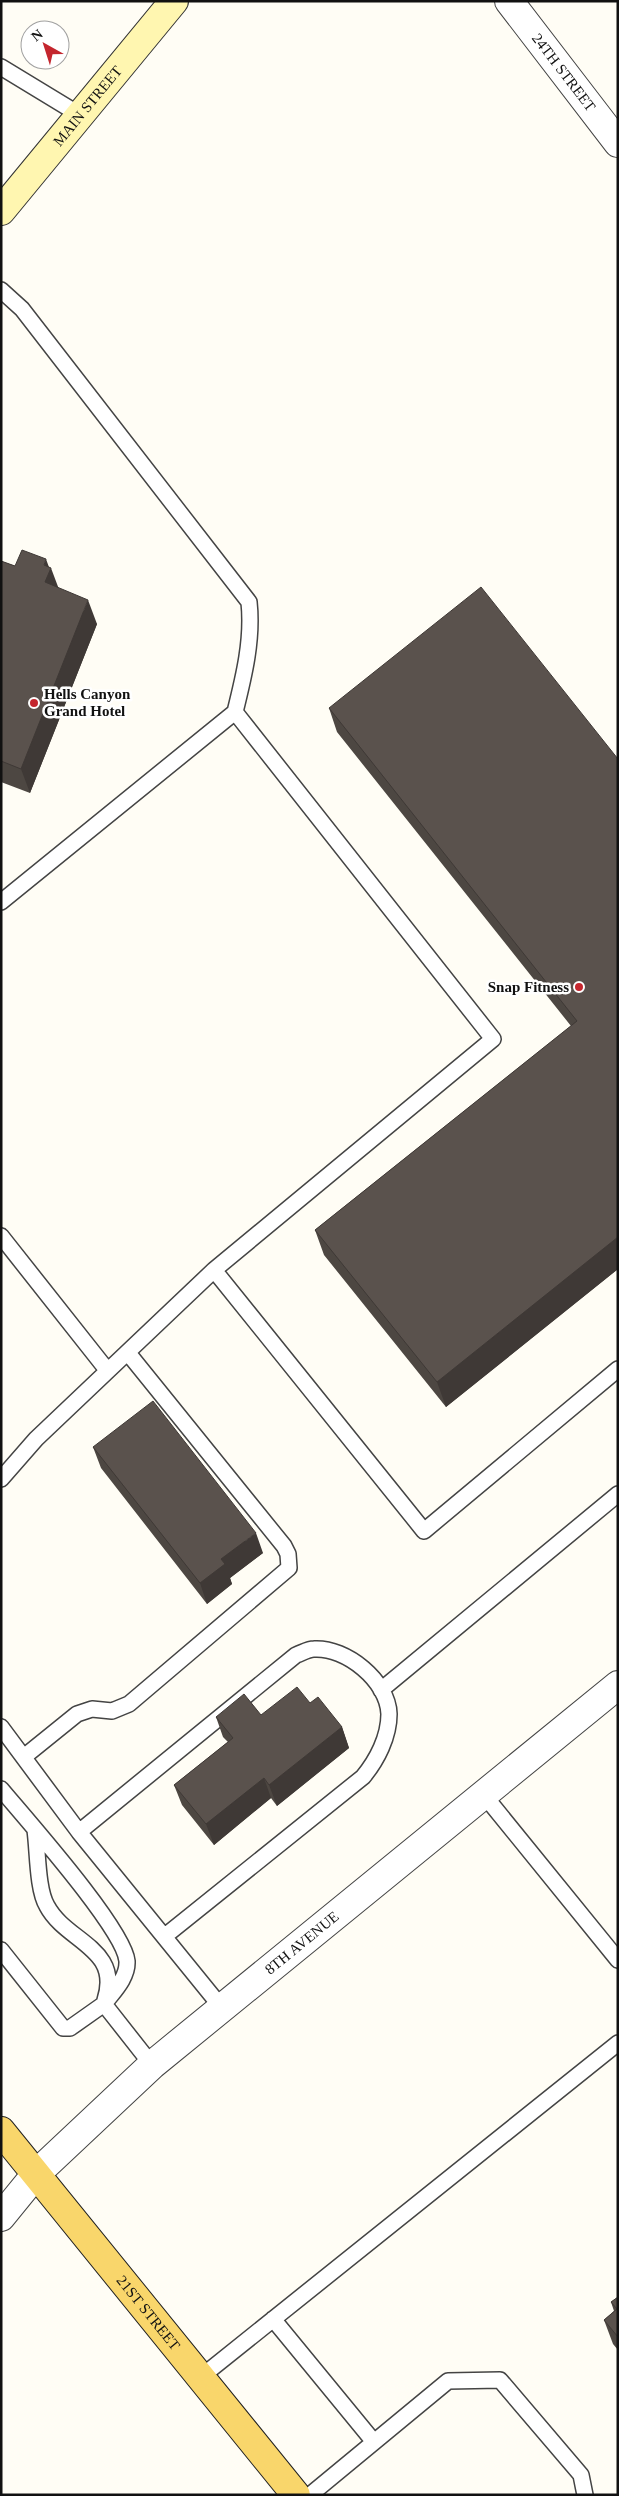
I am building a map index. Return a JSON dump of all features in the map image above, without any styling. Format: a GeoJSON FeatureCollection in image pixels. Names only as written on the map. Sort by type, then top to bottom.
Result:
{"type":"FeatureCollection","features":[{"type":"Feature","properties":{"kind":"main road","name":"MAIN STREET"},"geometry":{"type":"LineString","coordinates":[[1,211],[174,1]]}},
{"type":"Feature","properties":{"kind":"main road","name":"21ST STREET"},"geometry":{"type":"LineString","coordinates":[[1,2131],[296,2495]]}},
{"type":"Feature","properties":{"kind":"street","name":"24TH STREET"},"geometry":{"type":"LineString","coordinates":[[510,1],[618,143]]}},
{"type":"Feature","properties":{"kind":"street","name":"8TH AVENUE"},"geometry":{"type":"LineString","coordinates":[[1,2217],[36,2174],[152,2065],[618,1686]]}},
{"type":"Feature","properties":{"kind":"lane"},"geometry":{"type":"LineString","coordinates":[[1,67],[80,115]]}},
{"type":"Feature","properties":{"kind":"lane"},"geometry":{"type":"LineString","coordinates":[[1,290],[22,309],[249,602],[251,622],[243,680],[235,712],[1,902]]}},
{"type":"Feature","properties":{"kind":"lane"},"geometry":{"type":"LineString","coordinates":[[1,1480],[36,1439],[214,1270],[493,1038],[235,712]]}},
{"type":"Feature","properties":{"kind":"lane"},"geometry":{"type":"LineString","coordinates":[[1,1236],[107,1370]]}},
{"type":"Feature","properties":{"kind":"lane"},"geometry":{"type":"LineString","coordinates":[[214,1270],[424,1531],[618,1369]]}},
{"type":"Feature","properties":{"kind":"lane"},"geometry":{"type":"LineString","coordinates":[[24,1756],[77,1714],[92,1710],[112,1711],[129,1704],[284,1574],[288,1568],[288,1554],[128,1353]]}},
{"type":"Feature","properties":{"kind":"lane"},"geometry":{"type":"LineString","coordinates":[[381,1690],[618,1494]]}},
{"type":"Feature","properties":{"kind":"lane"},"geometry":{"type":"LineString","coordinates":[[78,1832],[296,1655],[313,1648],[345,1655],[372,1678],[386,1699],[389,1714],[382,1747],[363,1777],[165,1936]]}},
{"type":"Feature","properties":{"kind":"lane"},"geometry":{"type":"LineString","coordinates":[[1,1727],[78,1832],[222,2008]]}},
{"type":"Feature","properties":{"kind":"lane"},"geometry":{"type":"LineString","coordinates":[[1,1789],[98,1909],[121,1943],[127,1962],[126,1969],[118,1986],[104,2004],[70,2028],[63,2028],[1,1950]]}},
{"type":"Feature","properties":{"kind":"lane"},"geometry":{"type":"LineString","coordinates":[[484,1795],[618,1960]]}},
{"type":"Feature","properties":{"kind":"lane"},"geometry":{"type":"LineString","coordinates":[[35,1830],[43,1899],[59,1924],[89,1944],[99,1956],[108,1977],[108,1992],[104,2004]]}},
{"type":"Feature","properties":{"kind":"lane"},"geometry":{"type":"LineString","coordinates":[[104,2004],[152,2065]]}},
{"type":"Feature","properties":{"kind":"lane"},"geometry":{"type":"LineString","coordinates":[[201,2377],[618,2043]]}},
{"type":"Feature","properties":{"kind":"lane"},"geometry":{"type":"LineString","coordinates":[[273,2319],[374,2442]]}},
{"type":"Feature","properties":{"kind":"lane"},"geometry":{"type":"LineString","coordinates":[[310,2495],[448,2381],[500,2380],[581,2475],[586,2495]]}},
{"type":"Feature","properties":{"kind":"building","name":"Hells Canyon Grand Hotel"},"geometry":{"type":"Polygon","coordinates":[[[22,550],[46,559],[44,565],[51,568],[45,582],[88,600],[21,769],[1,761],[1,561],[15,566],[22,550]]]}},
{"type":"Feature","properties":{"kind":"building"},"geometry":{"type":"Polygon","coordinates":[[[481,587],[618,759],[618,1237],[437,1382],[315,1230],[577,1021],[329,708],[481,587]]]}},
{"type":"Feature","properties":{"kind":"building"},"geometry":{"type":"Polygon","coordinates":[[[153,1401],[256,1533],[221,1559],[225,1564],[200,1583],[93,1447],[153,1401]]]}},
{"type":"Feature","properties":{"kind":"building"},"geometry":{"type":"Polygon","coordinates":[[[297,1687],[310,1703],[318,1697],[342,1727],[269,1785],[264,1778],[206,1824],[174,1785],[233,1738],[216,1717],[244,1694],[261,1715],[297,1687]]]}},
{"type":"Feature","properties":{"kind":"building"},"geometry":{"type":"Polygon","coordinates":[[[618,2297],[618,2337],[604,2320],[617,2309],[611,2302],[618,2297]]]}},
{"type":"Feature","properties":{"kind":"place","name":"Hells Canyon Grand Hotel"},"geometry":{"type":"Point","coordinates":[34,703]}},
{"type":"Feature","properties":{"kind":"place","name":"Snap Fitness"},"geometry":{"type":"Point","coordinates":[579,987]}}]}
